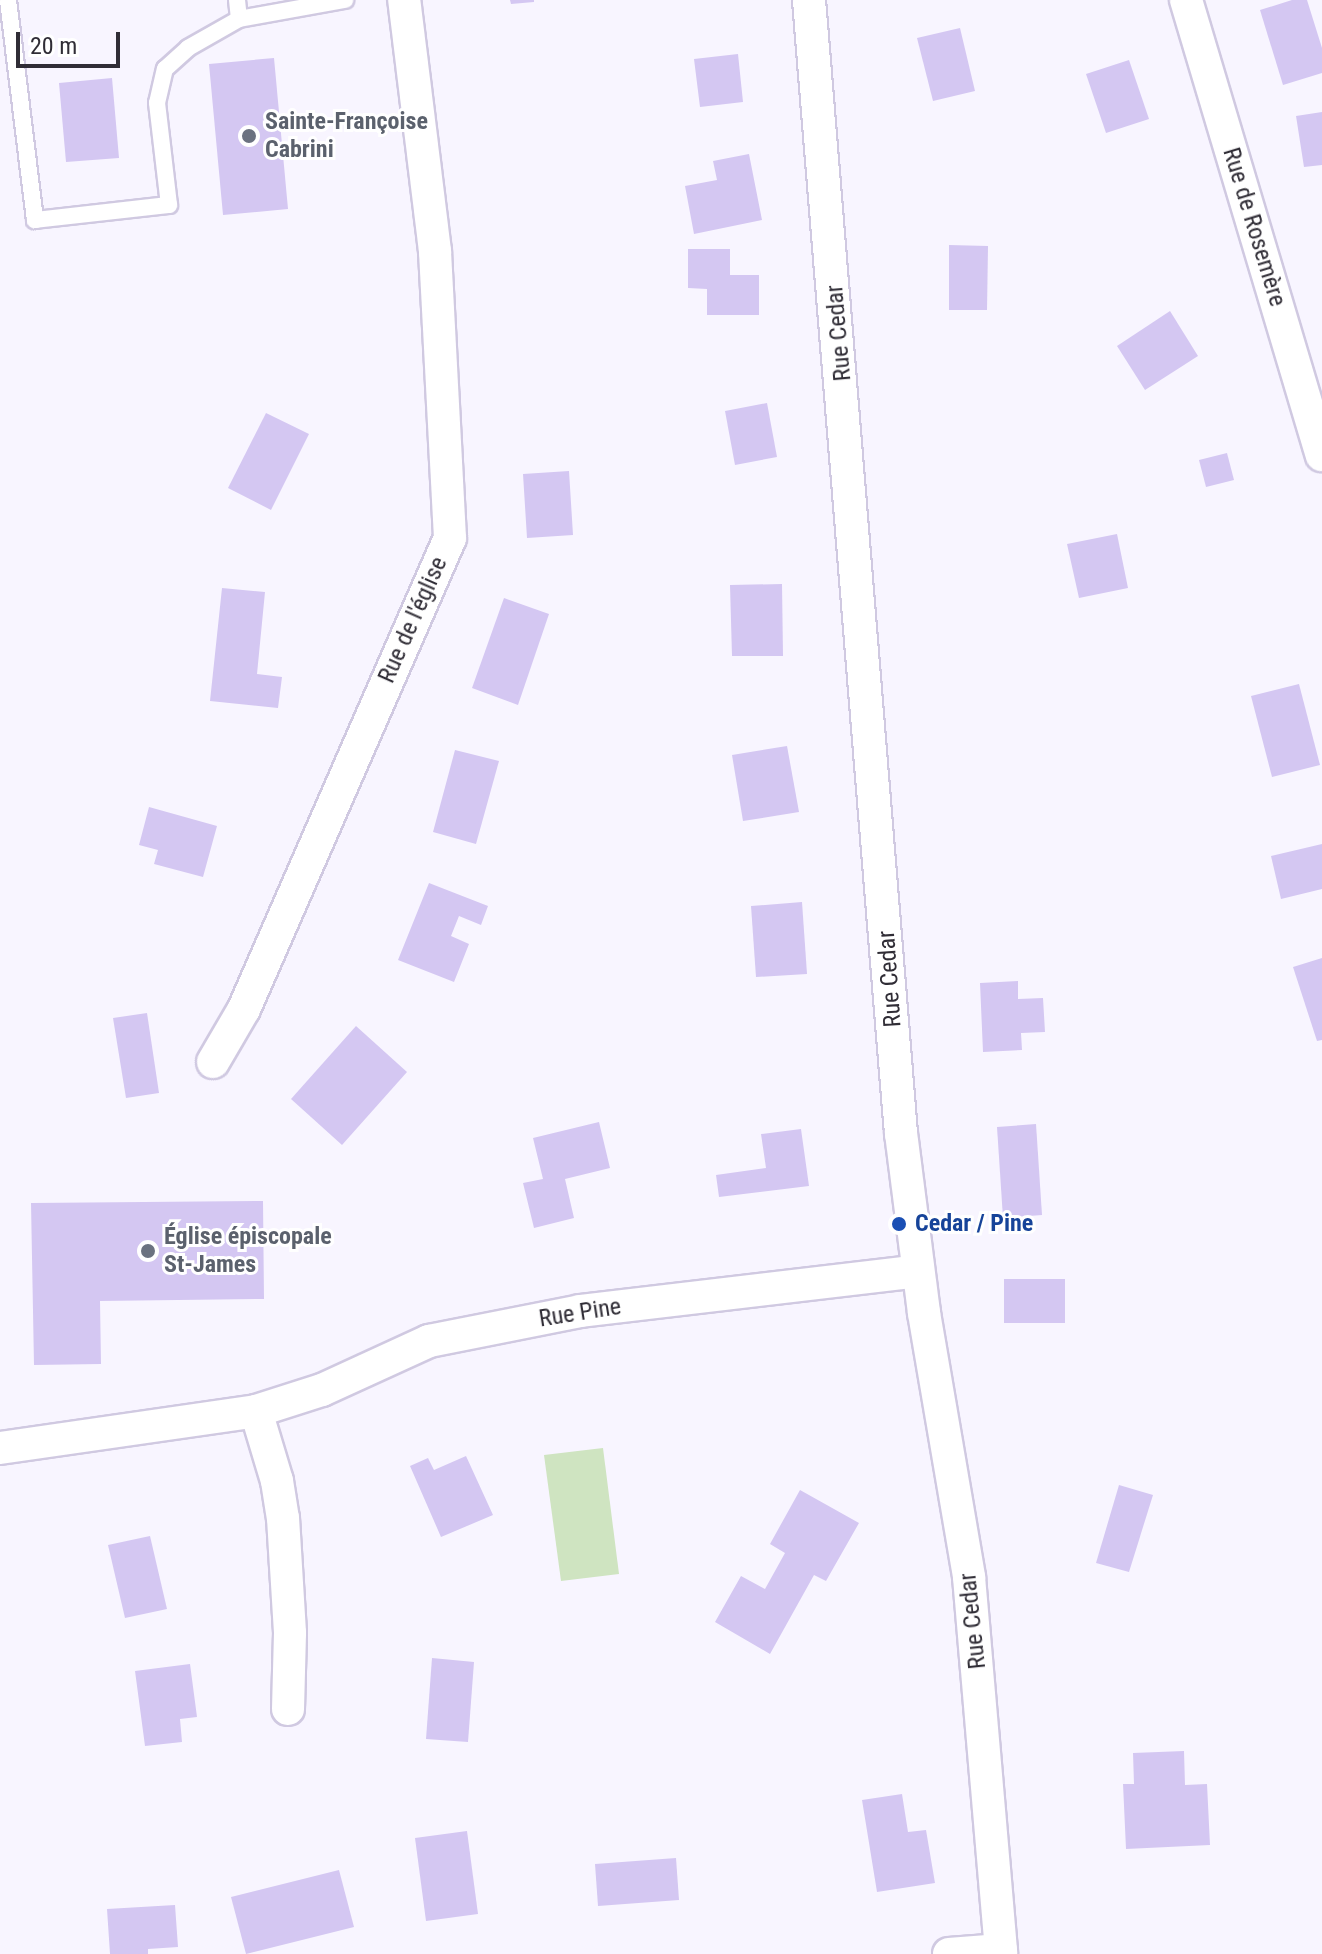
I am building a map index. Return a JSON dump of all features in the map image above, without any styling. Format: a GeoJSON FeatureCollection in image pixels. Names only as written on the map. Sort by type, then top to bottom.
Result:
{"type":"FeatureCollection","features":[{"type":"Feature","properties":{"kind":"street","name":"Rue de l'église"},"geometry":{"type":"LineString","coordinates":[[213,1062],[244,1009],[450,538],[435,251],[404,0]]}},
{"type":"Feature","properties":{"kind":"street","name":"Rue Cedar"},"geometry":{"type":"LineString","coordinates":[[809,0],[901,1133],[918,1271],[969,1577],[1001,1952]]}},
{"type":"Feature","properties":{"kind":"street","name":"Rue de Rosemère"},"geometry":{"type":"LineString","coordinates":[[1186,0],[1322,455]]}},
{"type":"Feature","properties":{"kind":"street","name":"Rue Pine"},"geometry":{"type":"LineString","coordinates":[[0,1448],[256,1411],[322,1390],[429,1341],[580,1311],[918,1271]]}},
{"type":"Feature","properties":{"kind":"street"},"geometry":{"type":"LineString","coordinates":[[256,1411],[277,1481],[283,1518],[290,1633],[288,1709]]}},
{"type":"Feature","properties":{"kind":"street"},"geometry":{"type":"LineString","coordinates":[[949,1954],[1001,1952]]}},
{"type":"Feature","properties":{"kind":"lane"},"geometry":{"type":"LineString","coordinates":[[8,0],[35,220],[169,205],[157,103],[165,69],[188,48],[239,19],[345,0]]}},
{"type":"Feature","properties":{"kind":"lane"},"geometry":{"type":"LineString","coordinates":[[237,0],[239,19]]}},
{"type":"Feature","properties":{"kind":"green space"},"geometry":{"type":"Polygon","coordinates":[[[603,1448],[619,1574],[561,1581],[544,1455],[603,1448]]]}},
{"type":"Feature","properties":{"kind":"building"},"geometry":{"type":"Polygon","coordinates":[[[510,0],[534,0],[534,2],[511,4],[510,0]]]}},
{"type":"Feature","properties":{"kind":"building"},"geometry":{"type":"Polygon","coordinates":[[[1292,0],[1307,0],[1322,48],[1322,73],[1283,85],[1260,10],[1292,0]]]}},
{"type":"Feature","properties":{"kind":"building"},"geometry":{"type":"Polygon","coordinates":[[[960,28],[975,91],[933,101],[917,38],[960,28]]]}},
{"type":"Feature","properties":{"kind":"building"},"geometry":{"type":"Polygon","coordinates":[[[738,54],[743,102],[700,107],[694,59],[738,54]]]}},
{"type":"Feature","properties":{"kind":"building","name":"Sainte-Françoise Cabrini"},"geometry":{"type":"Polygon","coordinates":[[[274,58],[288,209],[223,215],[209,64],[274,58]]]}},
{"type":"Feature","properties":{"kind":"building"},"geometry":{"type":"Polygon","coordinates":[[[1129,60],[1149,119],[1106,133],[1086,74],[1129,60]]]}},
{"type":"Feature","properties":{"kind":"building"},"geometry":{"type":"Polygon","coordinates":[[[112,78],[119,158],[66,162],[59,83],[112,78]]]}},
{"type":"Feature","properties":{"kind":"building"},"geometry":{"type":"Polygon","coordinates":[[[1322,112],[1322,165],[1304,167],[1296,116],[1322,112]]]}},
{"type":"Feature","properties":{"kind":"building"},"geometry":{"type":"Polygon","coordinates":[[[749,154],[762,220],[694,234],[685,186],[717,180],[713,161],[749,154]]]}},
{"type":"Feature","properties":{"kind":"building"},"geometry":{"type":"Polygon","coordinates":[[[949,245],[988,246],[987,310],[949,310],[949,245]]]}},
{"type":"Feature","properties":{"kind":"building"},"geometry":{"type":"Polygon","coordinates":[[[688,249],[730,249],[730,275],[759,275],[759,315],[707,315],[707,289],[688,288],[688,249]]]}},
{"type":"Feature","properties":{"kind":"building"},"geometry":{"type":"Polygon","coordinates":[[[1170,311],[1198,356],[1145,390],[1117,346],[1170,311]]]}},
{"type":"Feature","properties":{"kind":"building"},"geometry":{"type":"Polygon","coordinates":[[[767,403],[777,457],[735,465],[725,411],[767,403]]]}},
{"type":"Feature","properties":{"kind":"building"},"geometry":{"type":"Polygon","coordinates":[[[266,413],[309,434],[271,510],[228,488],[266,413]]]}},
{"type":"Feature","properties":{"kind":"building"},"geometry":{"type":"Polygon","coordinates":[[[1227,453],[1234,480],[1206,487],[1199,460],[1227,453]]]}},
{"type":"Feature","properties":{"kind":"building"},"geometry":{"type":"Polygon","coordinates":[[[569,471],[573,535],[527,538],[523,474],[569,471]]]}},
{"type":"Feature","properties":{"kind":"building"},"geometry":{"type":"Polygon","coordinates":[[[1117,534],[1128,588],[1079,598],[1067,544],[1117,534]]]}},
{"type":"Feature","properties":{"kind":"building"},"geometry":{"type":"Polygon","coordinates":[[[782,584],[783,656],[732,656],[730,585],[782,584]]]}},
{"type":"Feature","properties":{"kind":"building"},"geometry":{"type":"Polygon","coordinates":[[[222,588],[265,592],[257,674],[282,677],[278,708],[210,701],[222,588]]]}},
{"type":"Feature","properties":{"kind":"building"},"geometry":{"type":"Polygon","coordinates":[[[504,598],[549,614],[518,705],[472,688],[504,598]]]}},
{"type":"Feature","properties":{"kind":"building"},"geometry":{"type":"Polygon","coordinates":[[[1299,684],[1320,765],[1272,777],[1251,696],[1299,684]]]}},
{"type":"Feature","properties":{"kind":"building"},"geometry":{"type":"Polygon","coordinates":[[[787,746],[799,812],[743,821],[732,755],[787,746]]]}},
{"type":"Feature","properties":{"kind":"building"},"geometry":{"type":"Polygon","coordinates":[[[455,750],[499,761],[476,844],[433,832],[455,750]]]}},
{"type":"Feature","properties":{"kind":"building"},"geometry":{"type":"Polygon","coordinates":[[[149,807],[217,826],[203,877],[154,864],[158,850],[139,845],[149,807]]]}},
{"type":"Feature","properties":{"kind":"building"},"geometry":{"type":"Polygon","coordinates":[[[1322,844],[1322,889],[1281,899],[1271,856],[1322,844]]]}},
{"type":"Feature","properties":{"kind":"building"},"geometry":{"type":"Polygon","coordinates":[[[429,883],[488,906],[481,925],[459,916],[451,936],[469,944],[454,982],[398,960],[429,883]]]}},
{"type":"Feature","properties":{"kind":"building"},"geometry":{"type":"Polygon","coordinates":[[[802,902],[807,974],[756,977],[751,906],[802,902]]]}},
{"type":"Feature","properties":{"kind":"building"},"geometry":{"type":"Polygon","coordinates":[[[1322,958],[1322,1040],[1317,1041],[1293,967],[1322,958]]]}},
{"type":"Feature","properties":{"kind":"building"},"geometry":{"type":"Polygon","coordinates":[[[1018,981],[1018,999],[1043,998],[1045,1032],[1021,1033],[1022,1050],[983,1052],[980,983],[1018,981]]]}},
{"type":"Feature","properties":{"kind":"building"},"geometry":{"type":"Polygon","coordinates":[[[147,1013],[159,1093],[126,1098],[113,1018],[147,1013]]]}},
{"type":"Feature","properties":{"kind":"building"},"geometry":{"type":"Polygon","coordinates":[[[356,1026],[407,1072],[342,1145],[291,1099],[356,1026]]]}},
{"type":"Feature","properties":{"kind":"building"},"geometry":{"type":"Polygon","coordinates":[[[599,1122],[610,1168],[565,1179],[574,1218],[534,1228],[523,1183],[543,1179],[533,1138],[599,1122]]]}},
{"type":"Feature","properties":{"kind":"building"},"geometry":{"type":"Polygon","coordinates":[[[1036,1124],[1042,1215],[1003,1218],[997,1127],[1036,1124]]]}},
{"type":"Feature","properties":{"kind":"building"},"geometry":{"type":"Polygon","coordinates":[[[801,1129],[809,1186],[719,1197],[716,1175],[766,1168],[761,1134],[801,1129]]]}},
{"type":"Feature","properties":{"kind":"building","name":"Église épiscopale St-James"},"geometry":{"type":"Polygon","coordinates":[[[263,1201],[264,1299],[100,1301],[101,1364],[34,1365],[31,1203],[263,1201]]]}},
{"type":"Feature","properties":{"kind":"building"},"geometry":{"type":"Polygon","coordinates":[[[1004,1279],[1065,1279],[1065,1323],[1004,1323],[1004,1279]]]}},
{"type":"Feature","properties":{"kind":"building"},"geometry":{"type":"Polygon","coordinates":[[[466,1456],[493,1515],[441,1537],[410,1466],[428,1458],[434,1470],[466,1456]]]}},
{"type":"Feature","properties":{"kind":"building"},"geometry":{"type":"Polygon","coordinates":[[[1119,1485],[1153,1495],[1129,1572],[1096,1563],[1119,1485]]]}},
{"type":"Feature","properties":{"kind":"building"},"geometry":{"type":"Polygon","coordinates":[[[800,1490],[859,1523],[826,1581],[814,1575],[770,1654],[715,1622],[741,1576],[765,1589],[785,1553],[770,1544],[800,1490]]]}},
{"type":"Feature","properties":{"kind":"building"},"geometry":{"type":"Polygon","coordinates":[[[150,1536],[167,1609],[125,1618],[108,1545],[150,1536]]]}},
{"type":"Feature","properties":{"kind":"building"},"geometry":{"type":"Polygon","coordinates":[[[432,1658],[474,1662],[468,1742],[426,1739],[432,1658]]]}},
{"type":"Feature","properties":{"kind":"building"},"geometry":{"type":"Polygon","coordinates":[[[190,1664],[197,1717],[180,1719],[182,1742],[145,1746],[135,1671],[190,1664]]]}},
{"type":"Feature","properties":{"kind":"building"},"geometry":{"type":"Polygon","coordinates":[[[1184,1751],[1185,1785],[1207,1784],[1210,1845],[1126,1849],[1123,1784],[1134,1784],[1133,1753],[1184,1751]]]}},
{"type":"Feature","properties":{"kind":"building"},"geometry":{"type":"Polygon","coordinates":[[[902,1794],[908,1832],[926,1830],[935,1883],[877,1892],[862,1800],[902,1794]]]}},
{"type":"Feature","properties":{"kind":"building"},"geometry":{"type":"Polygon","coordinates":[[[467,1831],[478,1914],[426,1921],[415,1838],[467,1831]]]}},
{"type":"Feature","properties":{"kind":"building"},"geometry":{"type":"Polygon","coordinates":[[[676,1858],[679,1900],[598,1906],[595,1864],[676,1858]]]}},
{"type":"Feature","properties":{"kind":"building"},"geometry":{"type":"Polygon","coordinates":[[[339,1870],[354,1927],[246,1954],[231,1897],[339,1870]]]}},
{"type":"Feature","properties":{"kind":"building"},"geometry":{"type":"Polygon","coordinates":[[[175,1905],[178,1947],[148,1949],[148,1954],[110,1954],[107,1909],[175,1905]]]}},
{"type":"Feature","properties":{"kind":"place","name":"Sainte-Françoise Cabrini"},"geometry":{"type":"Point","coordinates":[249,136]}},
{"type":"Feature","properties":{"kind":"place","name":"Cedar / Pine"},"geometry":{"type":"Point","coordinates":[899,1224]}},
{"type":"Feature","properties":{"kind":"place","name":"Église épiscopale St-James"},"geometry":{"type":"Point","coordinates":[148,1251]}}]}
